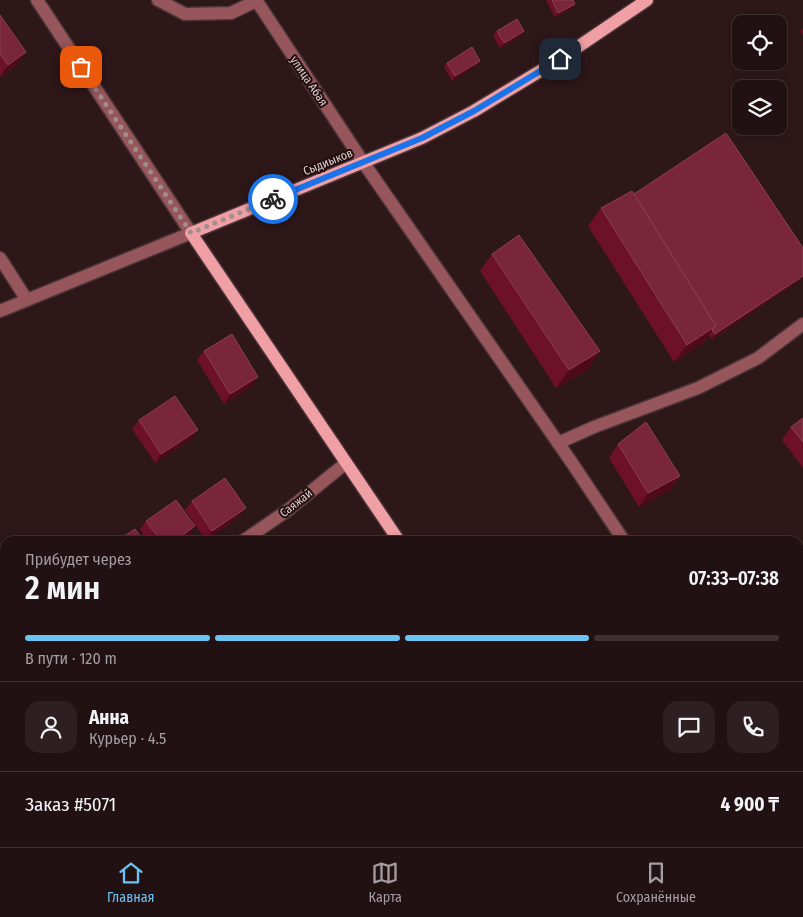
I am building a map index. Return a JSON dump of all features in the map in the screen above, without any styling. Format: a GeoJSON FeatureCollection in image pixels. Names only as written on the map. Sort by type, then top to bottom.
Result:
{"type":"FeatureCollection","features":[{"type":"Feature","properties":{"kind":"main road","name":"Сыдиыков"},"geometry":{"type":"LineString","coordinates":[[191,233],[422,138],[474,111],[560,59],[647,0]]}},
{"type":"Feature","properties":{"kind":"main road"},"geometry":{"type":"LineString","coordinates":[[191,233],[396,536]]}},
{"type":"Feature","properties":{"kind":"street"},"geometry":{"type":"LineString","coordinates":[[37,0],[191,233]]}},
{"type":"Feature","properties":{"kind":"street"},"geometry":{"type":"LineString","coordinates":[[158,0],[185,14],[231,13],[256,0]]}},
{"type":"Feature","properties":{"kind":"street","name":"улица Абая"},"geometry":{"type":"LineString","coordinates":[[256,0],[363,162],[621,536]]}},
{"type":"Feature","properties":{"kind":"street","name":"Сыдиыков"},"geometry":{"type":"LineString","coordinates":[[0,311],[191,233]]}},
{"type":"Feature","properties":{"kind":"street"},"geometry":{"type":"LineString","coordinates":[[0,258],[27,300]]}},
{"type":"Feature","properties":{"kind":"street"},"geometry":{"type":"LineString","coordinates":[[558,443],[594,427],[698,388],[758,358],[803,324]]}},
{"type":"Feature","properties":{"kind":"street","name":"Саяжай"},"geometry":{"type":"LineString","coordinates":[[250,536],[288,510],[346,463]]}},
{"type":"Feature","properties":{"kind":"building"},"geometry":{"type":"Polygon","coordinates":[[[552,0],[573,0],[575,4],[558,13],[552,0]]]}},
{"type":"Feature","properties":{"kind":"building"},"geometry":{"type":"Polygon","coordinates":[[[0,15],[26,52],[8,65],[0,54],[0,15]]]}},
{"type":"Feature","properties":{"kind":"building"},"geometry":{"type":"Polygon","coordinates":[[[517,19],[524,31],[504,43],[497,31],[517,19]]]}},
{"type":"Feature","properties":{"kind":"building"},"geometry":{"type":"Polygon","coordinates":[[[472,47],[480,61],[455,76],[447,63],[472,47]]]}},
{"type":"Feature","properties":{"kind":"building"},"geometry":{"type":"Polygon","coordinates":[[[726,133],[803,248],[803,276],[715,334],[712,330],[716,326],[634,194],[726,133]]]}},
{"type":"Feature","properties":{"kind":"building"},"geometry":{"type":"Polygon","coordinates":[[[632,191],[716,326],[687,345],[601,208],[632,191]]]}},
{"type":"Feature","properties":{"kind":"building"},"geometry":{"type":"Polygon","coordinates":[[[519,235],[600,351],[569,370],[492,254],[519,235]]]}},
{"type":"Feature","properties":{"kind":"building"},"geometry":{"type":"Polygon","coordinates":[[[232,334],[258,377],[230,394],[204,351],[232,334]]]}},
{"type":"Feature","properties":{"kind":"building"},"geometry":{"type":"Polygon","coordinates":[[[175,396],[198,430],[161,454],[139,420],[175,396]]]}},
{"type":"Feature","properties":{"kind":"building"},"geometry":{"type":"Polygon","coordinates":[[[803,418],[803,442],[791,427],[803,418]]]}},
{"type":"Feature","properties":{"kind":"building"},"geometry":{"type":"Polygon","coordinates":[[[646,422],[680,476],[648,493],[618,444],[646,422]]]}},
{"type":"Feature","properties":{"kind":"building"},"geometry":{"type":"Polygon","coordinates":[[[225,478],[246,508],[212,531],[192,501],[225,478]]]}},
{"type":"Feature","properties":{"kind":"building"},"geometry":{"type":"Polygon","coordinates":[[[176,500],[195,526],[182,536],[157,536],[146,521],[176,500]]]}},
{"type":"Feature","properties":{"kind":"building"},"geometry":{"type":"Polygon","coordinates":[[[135,529],[140,536],[124,536],[135,529]]]}},
{"type":"Feature","properties":{"kind":"way so far"},"geometry":{"type":"LineString","coordinates":[[81,67],[191,233],[273,199]]}},
{"type":"Feature","properties":{"kind":"route"},"geometry":{"type":"LineString","coordinates":[[273,199],[422,138],[474,111],[560,59]]}}]}
